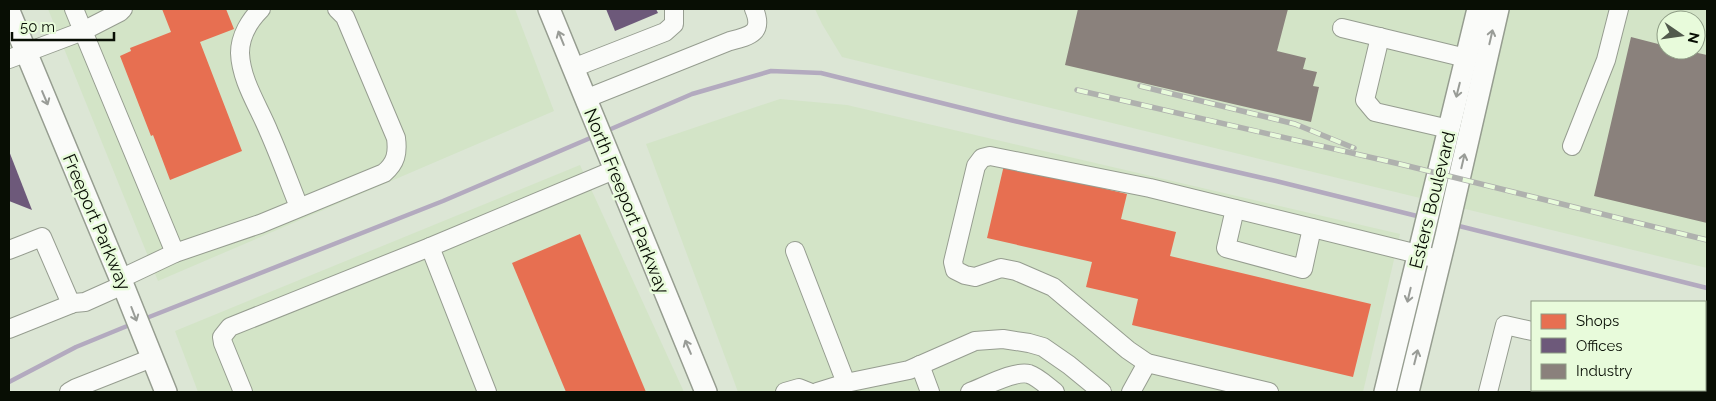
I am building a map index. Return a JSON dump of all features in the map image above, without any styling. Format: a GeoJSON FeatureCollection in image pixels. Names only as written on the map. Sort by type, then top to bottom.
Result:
{"type":"FeatureCollection","features":[{"type":"Feature","properties":{"kind":"main road","name":"North Freeport Parkway"},"geometry":{"type":"LineString","coordinates":[[549,9],[706,392]]}},
{"type":"Feature","properties":{"kind":"main road","name":"Esters Boulevard"},"geometry":{"type":"LineString","coordinates":[[1385,392],[1478,9]]}},
{"type":"Feature","properties":{"kind":"main road","name":"Esters Boulevard"},"geometry":{"type":"LineString","coordinates":[[1408,392],[1498,9]]}},
{"type":"Feature","properties":{"kind":"main road","name":"Freeport Parkway"},"geometry":{"type":"LineString","coordinates":[[9,11],[17,56],[122,282],[166,392]]}},
{"type":"Feature","properties":{"kind":"lane"},"geometry":{"type":"LineString","coordinates":[[74,9],[175,253]]}},
{"type":"Feature","properties":{"kind":"lane"},"geometry":{"type":"LineString","coordinates":[[17,56],[82,31],[123,9]]}},
{"type":"Feature","properties":{"kind":"lane"},"geometry":{"type":"LineString","coordinates":[[261,9],[253,17],[244,33],[240,51],[242,66],[299,208]]}},
{"type":"Feature","properties":{"kind":"lane"},"geometry":{"type":"LineString","coordinates":[[9,329],[71,304],[85,302],[175,253],[260,224],[384,173],[392,167],[396,159],[396,138],[346,16],[336,9]]}},
{"type":"Feature","properties":{"kind":"lane"},"geometry":{"type":"LineString","coordinates":[[573,68],[666,32],[674,24],[674,9]]}},
{"type":"Feature","properties":{"kind":"lane"},"geometry":{"type":"LineString","coordinates":[[585,99],[730,41],[750,36],[757,28],[757,16],[754,9]]}},
{"type":"Feature","properties":{"kind":"lane"},"geometry":{"type":"LineString","coordinates":[[1572,146],[1606,60],[1620,9]]}},
{"type":"Feature","properties":{"kind":"lane"},"geometry":{"type":"LineString","coordinates":[[1342,28],[1466,58]]}},
{"type":"Feature","properties":{"kind":"lane"},"geometry":{"type":"LineString","coordinates":[[1380,37],[1365,100],[1375,112],[1449,129]]}},
{"type":"Feature","properties":{"kind":"lane"},"geometry":{"type":"LineString","coordinates":[[1268,392],[1147,364],[1052,286],[1016,271],[1001,268],[975,277],[955,270],[953,262],[976,166],[982,158],[990,156],[1150,188],[1440,260]]}},
{"type":"Feature","properties":{"kind":"lane"},"geometry":{"type":"LineString","coordinates":[[243,392],[223,344],[222,337],[230,327],[430,247],[613,166]]}},
{"type":"Feature","properties":{"kind":"lane"},"geometry":{"type":"LineString","coordinates":[[1235,209],[1226,248],[1303,269],[1312,228]]}},
{"type":"Feature","properties":{"kind":"lane"},"geometry":{"type":"LineString","coordinates":[[9,250],[42,237],[71,304]]}},
{"type":"Feature","properties":{"kind":"lane"},"geometry":{"type":"LineString","coordinates":[[430,247],[487,392]]}},
{"type":"Feature","properties":{"kind":"lane"},"geometry":{"type":"LineString","coordinates":[[795,251],[846,383]]}},
{"type":"Feature","properties":{"kind":"lane"},"geometry":{"type":"LineString","coordinates":[[1488,392],[1505,325],[1531,331]]}},
{"type":"Feature","properties":{"kind":"lane"},"geometry":{"type":"LineString","coordinates":[[817,392],[846,383],[909,370],[975,341],[1003,338],[1043,347],[1076,370],[1102,392]]}},
{"type":"Feature","properties":{"kind":"lane"},"geometry":{"type":"LineString","coordinates":[[69,392],[148,351]]}},
{"type":"Feature","properties":{"kind":"lane"},"geometry":{"type":"LineString","coordinates":[[1131,392],[1147,364]]}},
{"type":"Feature","properties":{"kind":"lane"},"geometry":{"type":"LineString","coordinates":[[920,365],[930,392]]}},
{"type":"Feature","properties":{"kind":"lane"},"geometry":{"type":"LineString","coordinates":[[970,392],[1018,373],[1028,374],[1036,378],[1055,392]]}},
{"type":"Feature","properties":{"kind":"lane"},"geometry":{"type":"LineString","coordinates":[[785,392],[799,388],[809,392]]}},
{"type":"Feature","properties":{"kind":"shaded area"},"geometry":{"type":"Polygon","coordinates":[[[48,9],[515,9],[554,111],[158,281],[48,9]]]}},
{"type":"Feature","properties":{"kind":"shaded area"},"geometry":{"type":"Polygon","coordinates":[[[815,9],[1707,9],[1707,268],[842,57],[815,9]]]}},
{"type":"Feature","properties":{"kind":"shaded area"},"geometry":{"type":"Polygon","coordinates":[[[780,99],[847,105],[1400,234],[1363,392],[738,392],[646,144],[780,99]]]}},
{"type":"Feature","properties":{"kind":"shaded area"},"geometry":{"type":"Polygon","coordinates":[[[580,165],[684,392],[198,392],[175,331],[580,165]]]}},
{"type":"Feature","properties":{"kind":"building: Shops"},"geometry":{"type":"Polygon","coordinates":[[[162,9],[226,9],[234,29],[200,42],[242,151],[170,180],[120,56],[131,51],[130,48],[171,32],[162,9]]]}},
{"type":"Feature","properties":{"kind":"building: Shops"},"geometry":{"type":"Polygon","coordinates":[[[1004,165],[1127,194],[1121,219],[1176,232],[1170,256],[1371,304],[1353,377],[1132,325],[1138,299],[1086,287],[1092,262],[987,238],[1004,165]]]}},
{"type":"Feature","properties":{"kind":"building: Shops"},"geometry":{"type":"Polygon","coordinates":[[[580,234],[646,392],[566,392],[512,263],[580,234]]]}},
{"type":"Feature","properties":{"kind":"building: Offices"},"geometry":{"type":"Polygon","coordinates":[[[606,9],[656,9],[658,13],[615,31],[606,9]]]}},
{"type":"Feature","properties":{"kind":"building: Offices"},"geometry":{"type":"Polygon","coordinates":[[[9,151],[32,210],[9,201],[9,151]]]}},
{"type":"Feature","properties":{"kind":"building: Industry"},"geometry":{"type":"Polygon","coordinates":[[[1078,9],[1288,9],[1277,51],[1306,58],[1303,69],[1317,72],[1313,86],[1319,87],[1311,122],[1065,65],[1078,9]]]}},
{"type":"Feature","properties":{"kind":"building: Industry"},"geometry":{"type":"Polygon","coordinates":[[[1631,37],[1656,43],[1656,60],[1706,60],[1707,55],[1707,223],[1594,196],[1631,37]]]}},
{"type":"Feature","properties":{"kind":"waterway"},"geometry":{"type":"LineString","coordinates":[[604,132],[692,94],[771,71],[821,73],[1010,120],[1276,181],[1421,217]]}},
{"type":"Feature","properties":{"kind":"waterway"},"geometry":{"type":"LineString","coordinates":[[144,319],[443,201],[595,136]]}},
{"type":"Feature","properties":{"kind":"waterway"},"geometry":{"type":"LineString","coordinates":[[1455,225],[1707,288]]}},
{"type":"Feature","properties":{"kind":"waterway"},"geometry":{"type":"LineString","coordinates":[[9,382],[76,347],[132,324]]}},
{"type":"Feature","properties":{"kind":"railway"},"geometry":{"type":"LineString","coordinates":[[1140,86],[1295,124],[1354,148]]}},
{"type":"Feature","properties":{"kind":"railway"},"geometry":{"type":"LineString","coordinates":[[1077,90],[1404,165],[1707,240]]}}]}
